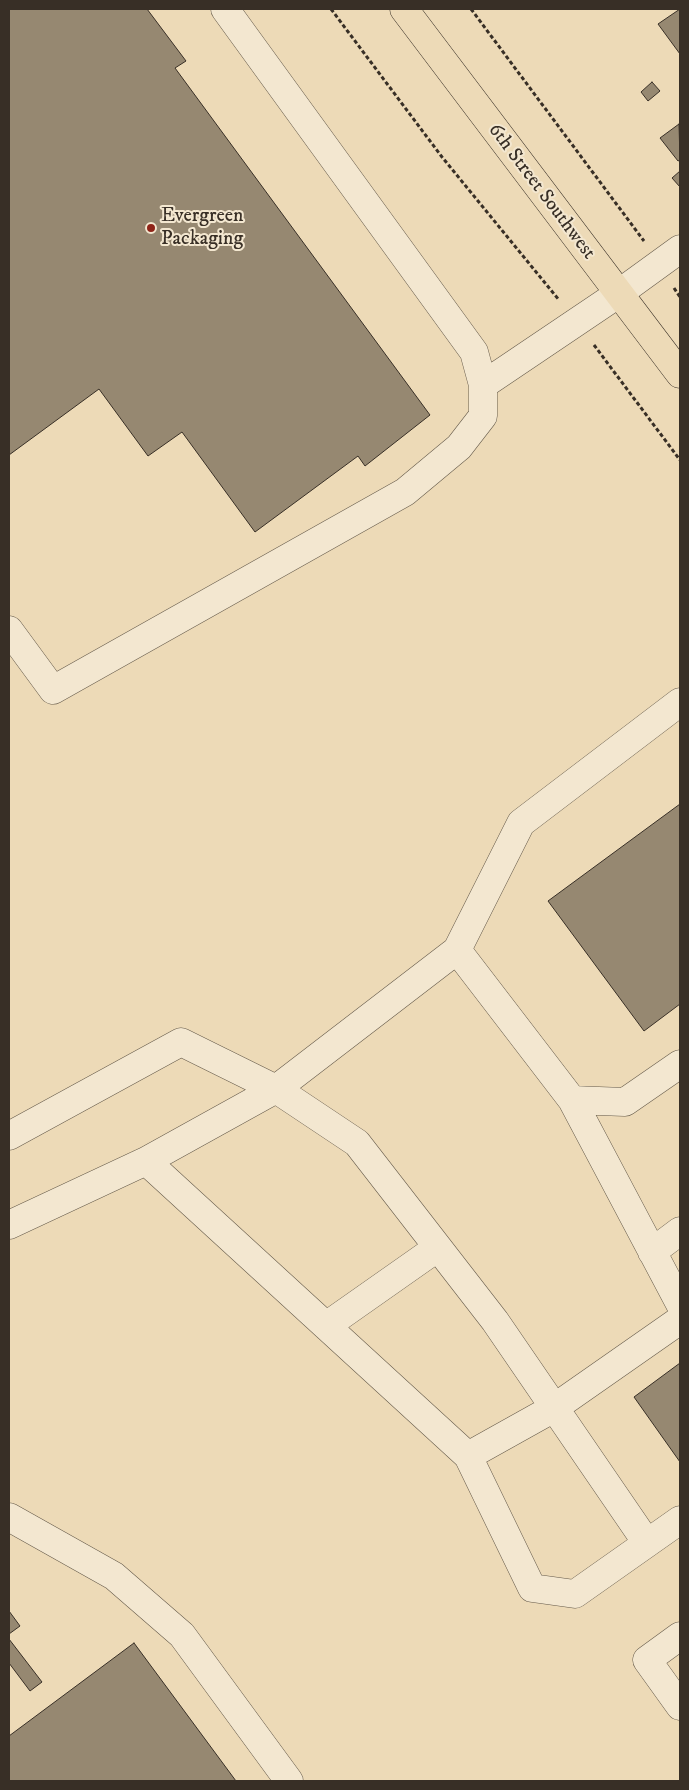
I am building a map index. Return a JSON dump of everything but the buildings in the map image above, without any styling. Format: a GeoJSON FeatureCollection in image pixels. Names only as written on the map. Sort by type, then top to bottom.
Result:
{"type":"FeatureCollection","features":[{"type":"Feature","properties":{"kind":"main road","name":"6th Street Southwest"},"geometry":{"type":"LineString","coordinates":[[404,9],[680,374]]}},
{"type":"Feature","properties":{"kind":"street"},"geometry":{"type":"LineString","coordinates":[[9,630],[53,690],[405,492],[459,447],[483,416],[484,384],[474,352],[225,9]]}},
{"type":"Feature","properties":{"kind":"street"},"geometry":{"type":"LineString","coordinates":[[484,384],[618,294],[670,256]]}},
{"type":"Feature","properties":{"kind":"street"},"geometry":{"type":"LineString","coordinates":[[9,1225],[146,1160],[276,1089],[457,950],[521,823],[680,702]]}},
{"type":"Feature","properties":{"kind":"street"},"geometry":{"type":"LineString","coordinates":[[457,950],[572,1100],[680,1304]]}},
{"type":"Feature","properties":{"kind":"street"},"geometry":{"type":"LineString","coordinates":[[9,1136],[181,1042],[276,1089],[357,1143],[495,1321],[647,1543]]}},
{"type":"Feature","properties":{"kind":"street"},"geometry":{"type":"LineString","coordinates":[[572,1100],[625,1102],[680,1064]]}},
{"type":"Feature","properties":{"kind":"street"},"geometry":{"type":"LineString","coordinates":[[146,1160],[468,1456],[532,1588],[575,1594],[680,1520]]}},
{"type":"Feature","properties":{"kind":"street"},"geometry":{"type":"LineString","coordinates":[[652,1252],[680,1231]]}},
{"type":"Feature","properties":{"kind":"street"},"geometry":{"type":"LineString","coordinates":[[326,1326],[437,1248]]}},
{"type":"Feature","properties":{"kind":"street"},"geometry":{"type":"LineString","coordinates":[[468,1456],[554,1408],[680,1320]]}},
{"type":"Feature","properties":{"kind":"street"},"geometry":{"type":"LineString","coordinates":[[9,1517],[114,1576],[182,1635],[289,1781]]}},
{"type":"Feature","properties":{"kind":"street"},"geometry":{"type":"LineString","coordinates":[[680,1636],[647,1660],[680,1706]]}},
{"type":"Feature","properties":{"kind":"path"},"geometry":{"type":"LineString","coordinates":[[331,9],[442,157],[576,322],[680,460]]}},
{"type":"Feature","properties":{"kind":"path"},"geometry":{"type":"LineString","coordinates":[[471,9],[670,256],[680,297]]}},
{"type":"Feature","properties":{"kind":"place","name":"Evergreen Packaging"},"geometry":{"type":"Point","coordinates":[151,228]}}]}
